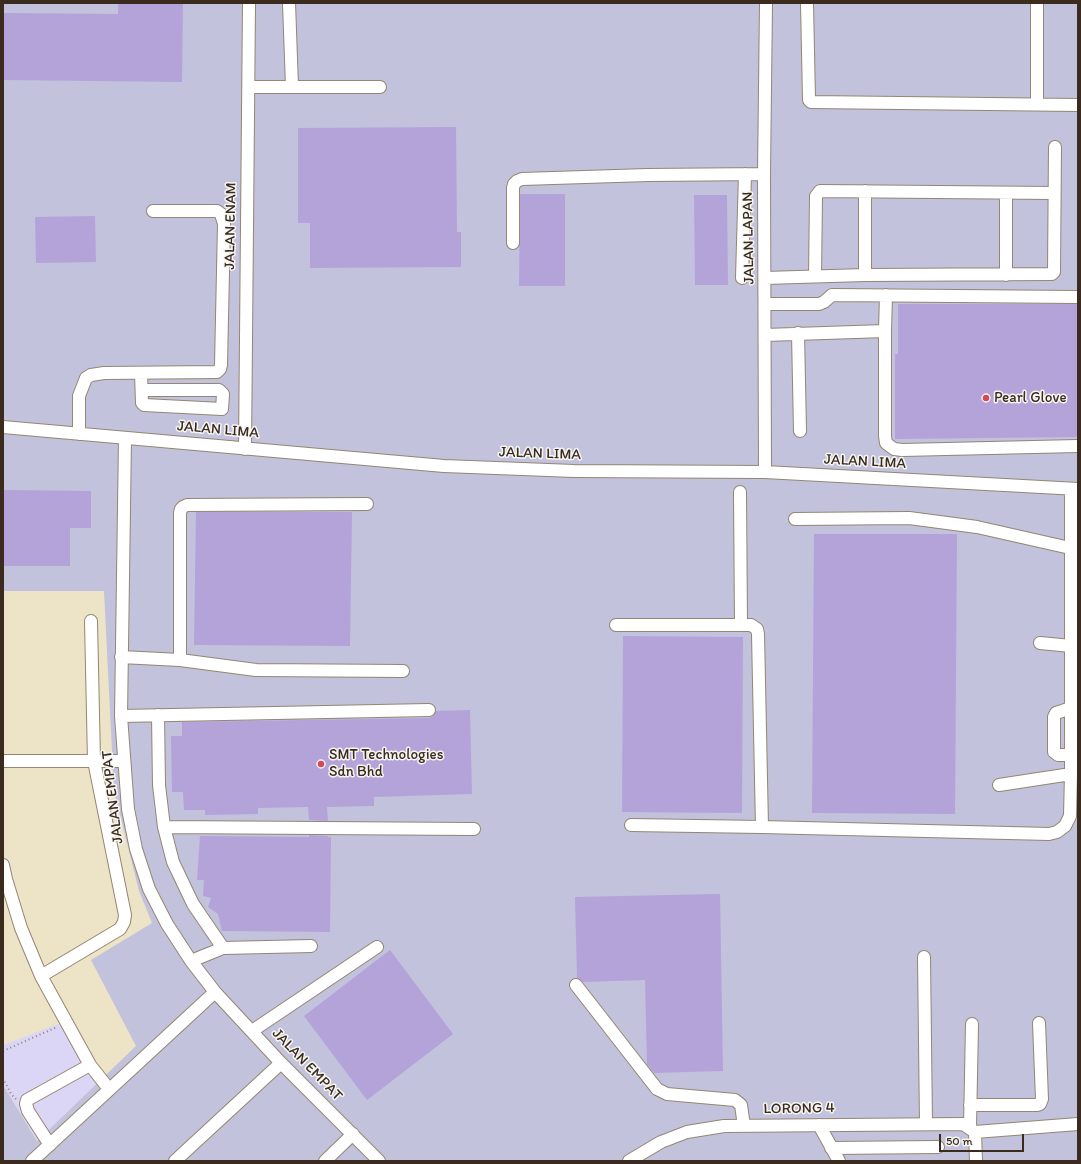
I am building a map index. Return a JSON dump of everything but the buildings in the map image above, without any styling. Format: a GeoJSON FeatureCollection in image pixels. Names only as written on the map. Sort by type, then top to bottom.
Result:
{"type":"FeatureCollection","features":[{"type":"Feature","properties":{"kind":"street","name":"JALAN ENAM"},"geometry":{"type":"LineString","coordinates":[[245,448],[250,3]]}},
{"type":"Feature","properties":{"kind":"street"},"geometry":{"type":"LineString","coordinates":[[289,3],[292,87]]}},
{"type":"Feature","properties":{"kind":"street","name":"JALAN LAPAN"},"geometry":{"type":"LineString","coordinates":[[765,472],[764,174],[766,3]]}},
{"type":"Feature","properties":{"kind":"street"},"geometry":{"type":"LineString","coordinates":[[807,3],[809,100],[811,102],[1078,104]]}},
{"type":"Feature","properties":{"kind":"street"},"geometry":{"type":"LineString","coordinates":[[1037,3],[1037,104]]}},
{"type":"Feature","properties":{"kind":"street"},"geometry":{"type":"LineString","coordinates":[[249,87],[380,87]]}},
{"type":"Feature","properties":{"kind":"street"},"geometry":{"type":"LineString","coordinates":[[765,278],[865,275],[1048,275],[1054,272],[1055,147]]}},
{"type":"Feature","properties":{"kind":"street"},"geometry":{"type":"LineString","coordinates":[[742,278],[745,174]]}},
{"type":"Feature","properties":{"kind":"street"},"geometry":{"type":"LineString","coordinates":[[513,243],[514,184],[522,179],[648,175],[764,174]]}},
{"type":"Feature","properties":{"kind":"street"},"geometry":{"type":"LineString","coordinates":[[815,276],[817,193],[823,191],[865,191],[1054,193]]}},
{"type":"Feature","properties":{"kind":"street"},"geometry":{"type":"LineString","coordinates":[[865,191],[865,275]]}},
{"type":"Feature","properties":{"kind":"street"},"geometry":{"type":"LineString","coordinates":[[1006,193],[1006,275]]}},
{"type":"Feature","properties":{"kind":"street"},"geometry":{"type":"LineString","coordinates":[[79,434],[79,396],[86,378],[91,375],[104,373],[218,372],[221,365],[224,224],[221,214],[217,211],[153,211]]}},
{"type":"Feature","properties":{"kind":"street"},"geometry":{"type":"LineString","coordinates":[[765,304],[819,304],[824,302],[832,295],[1078,296]]}},
{"type":"Feature","properties":{"kind":"street"},"geometry":{"type":"LineString","coordinates":[[886,295],[886,442],[894,448],[902,450],[1078,446]]}},
{"type":"Feature","properties":{"kind":"street"},"geometry":{"type":"LineString","coordinates":[[765,335],[885,331]]}},
{"type":"Feature","properties":{"kind":"street"},"geometry":{"type":"LineString","coordinates":[[798,333],[800,431]]}},
{"type":"Feature","properties":{"kind":"street"},"geometry":{"type":"LineString","coordinates":[[141,373],[142,403],[146,405],[222,409],[222,394],[219,390],[142,390]]}},
{"type":"Feature","properties":{"kind":"street","name":"JALAN LIMA"},"geometry":{"type":"LineString","coordinates":[[3,426],[444,466],[574,471],[765,472],[1074,489]]}},
{"type":"Feature","properties":{"kind":"street","name":"JALAN EMPAT"},"geometry":{"type":"LineString","coordinates":[[125,438],[121,716],[128,809],[136,849],[150,889],[167,924],[191,961],[215,992],[281,1063],[379,1161]]}},
{"type":"Feature","properties":{"kind":"street"},"geometry":{"type":"LineString","coordinates":[[631,826],[762,827],[1049,834],[1057,832],[1066,826],[1070,816],[1071,774],[1070,548],[1074,489]]}},
{"type":"Feature","properties":{"kind":"street"},"geometry":{"type":"LineString","coordinates":[[740,492],[741,625]]}},
{"type":"Feature","properties":{"kind":"street"},"geometry":{"type":"LineString","coordinates":[[180,660],[180,513],[183,507],[186,505],[367,504]]}},
{"type":"Feature","properties":{"kind":"street"},"geometry":{"type":"LineString","coordinates":[[795,519],[909,518],[977,527],[1070,548]]}},
{"type":"Feature","properties":{"kind":"street"},"geometry":{"type":"LineString","coordinates":[[41,976],[120,929],[124,922],[125,915],[94,761],[91,621]]}},
{"type":"Feature","properties":{"kind":"street"},"geometry":{"type":"LineString","coordinates":[[616,625],[751,625],[757,629],[762,827]]}},
{"type":"Feature","properties":{"kind":"street"},"geometry":{"type":"LineString","coordinates":[[1040,642],[1071,646]]}},
{"type":"Feature","properties":{"kind":"street"},"geometry":{"type":"LineString","coordinates":[[121,657],[180,660],[256,670],[403,671]]}},
{"type":"Feature","properties":{"kind":"street"},"geometry":{"type":"LineString","coordinates":[[1071,708],[1061,710],[1056,713],[1054,717],[1054,752],[1058,754],[1071,755]]}},
{"type":"Feature","properties":{"kind":"street"},"geometry":{"type":"LineString","coordinates":[[121,716],[429,710]]}},
{"type":"Feature","properties":{"kind":"street"},"geometry":{"type":"LineString","coordinates":[[158,715],[159,785],[164,827],[173,862],[192,904],[223,948]]}},
{"type":"Feature","properties":{"kind":"street"},"geometry":{"type":"LineString","coordinates":[[3,761],[124,761]]}},
{"type":"Feature","properties":{"kind":"street"},"geometry":{"type":"LineString","coordinates":[[999,785],[1071,774]]}},
{"type":"Feature","properties":{"kind":"street"},"geometry":{"type":"LineString","coordinates":[[164,827],[474,829]]}},
{"type":"Feature","properties":{"kind":"street"},"geometry":{"type":"LineString","coordinates":[[3,866],[4,880],[21,928],[41,976],[90,1065],[109,1090]]}},
{"type":"Feature","properties":{"kind":"street"},"geometry":{"type":"LineString","coordinates":[[191,961],[223,948],[311,946]]}},
{"type":"Feature","properties":{"kind":"street"},"geometry":{"type":"LineString","coordinates":[[252,1031],[377,947]]}},
{"type":"Feature","properties":{"kind":"street"},"geometry":{"type":"LineString","coordinates":[[924,957],[926,1124]]}},
{"type":"Feature","properties":{"kind":"street"},"geometry":{"type":"LineString","coordinates":[[576,985],[657,1089],[667,1094],[735,1100],[741,1105],[744,1126]]}},
{"type":"Feature","properties":{"kind":"street"},"geometry":{"type":"LineString","coordinates":[[32,1161],[215,992]]}},
{"type":"Feature","properties":{"kind":"street"},"geometry":{"type":"LineString","coordinates":[[970,1105],[1040,1104],[1042,1099],[1039,1023]]}},
{"type":"Feature","properties":{"kind":"street"},"geometry":{"type":"LineString","coordinates":[[972,1024],[970,1105],[976,1161]]}},
{"type":"Feature","properties":{"kind":"street"},"geometry":{"type":"LineString","coordinates":[[175,1161],[281,1063]]}},
{"type":"Feature","properties":{"kind":"street"},"geometry":{"type":"LineString","coordinates":[[50,1145],[28,1111],[26,1104],[27,1100],[90,1065]]}},
{"type":"Feature","properties":{"kind":"street","name":"LORONG 4"},"geometry":{"type":"LineString","coordinates":[[629,1161],[661,1142],[687,1132],[724,1126],[963,1124],[972,1129],[1078,1124]]}},
{"type":"Feature","properties":{"kind":"street"},"geometry":{"type":"LineString","coordinates":[[819,1125],[839,1161]]}},
{"type":"Feature","properties":{"kind":"street"},"geometry":{"type":"LineString","coordinates":[[325,1161],[353,1134]]}},
{"type":"Feature","properties":{"kind":"street"},"geometry":{"type":"LineString","coordinates":[[831,1148],[938,1147]]}},
{"type":"Feature","properties":{"kind":"path"},"geometry":{"type":"LineString","coordinates":[[3,1051],[66,1023]]}},
{"type":"Feature","properties":{"kind":"path"},"geometry":{"type":"LineString","coordinates":[[3,1078],[11,1094],[18,1101],[26,1104]]}},
{"type":"Feature","properties":{"kind":"shaded area"},"geometry":{"type":"Polygon","coordinates":[[[3,3],[1078,3],[1078,1161],[3,1161],[3,1085],[37,1141],[136,1046],[91,960],[152,923],[139,891],[114,791],[104,591],[3,591],[3,3]]]}},
{"type":"Feature","properties":{"kind":"shaded area"},"geometry":{"type":"Polygon","coordinates":[[[71,1019],[105,1076],[37,1141],[3,1085],[3,1045],[71,1019]]]}},
{"type":"Feature","properties":{"kind":"place","name":"Pearl Glove"},"geometry":{"type":"Point","coordinates":[986,398]}},
{"type":"Feature","properties":{"kind":"place","name":"SMT Technologies Sdn Bhd"},"geometry":{"type":"Point","coordinates":[321,764]}}]}
